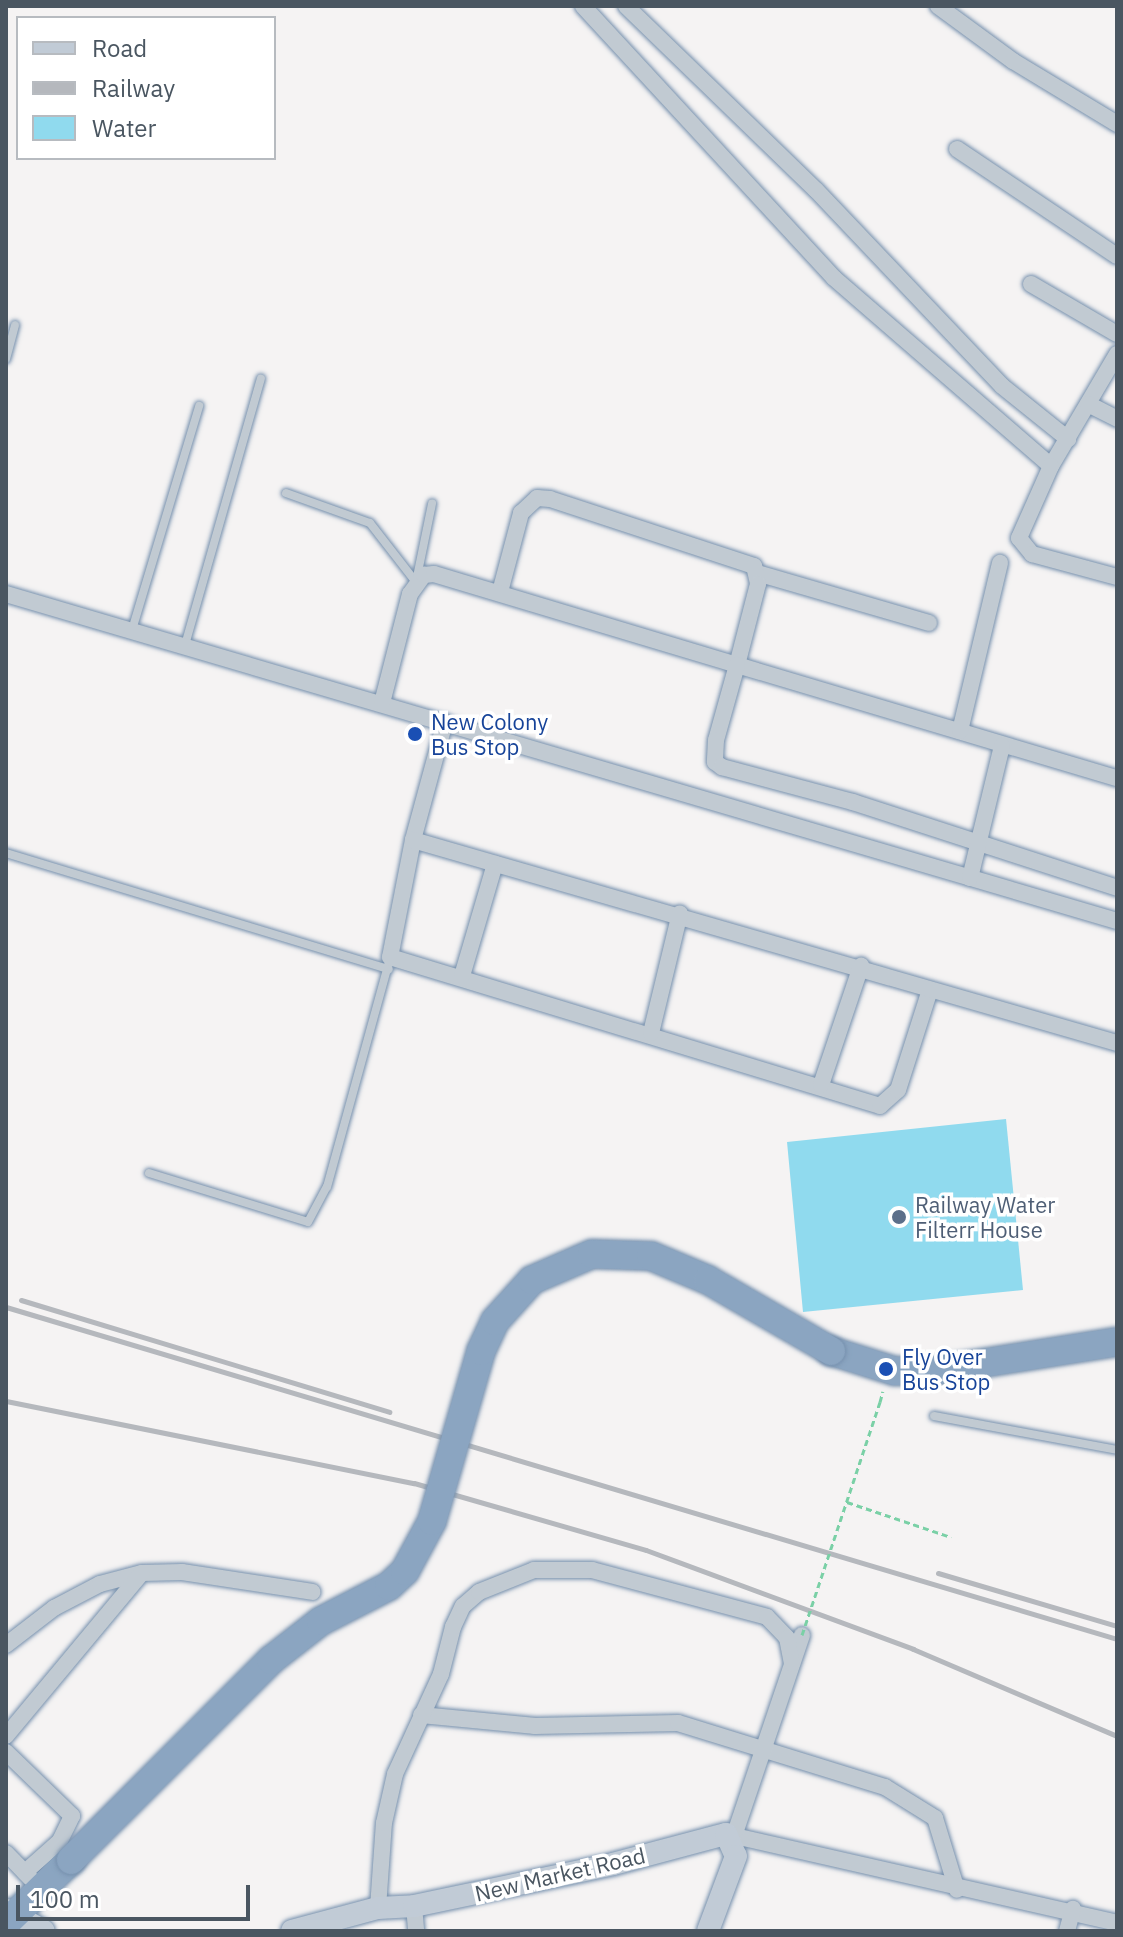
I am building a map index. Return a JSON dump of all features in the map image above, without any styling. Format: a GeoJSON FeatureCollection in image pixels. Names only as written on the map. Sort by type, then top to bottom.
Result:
{"type":"FeatureCollection","features":[{"type":"Feature","properties":{"kind":"highway"},"geometry":{"type":"LineString","coordinates":[[9,1916],[32,1880],[71,1860],[271,1660],[321,1621],[389,1586],[405,1571],[432,1521],[481,1351],[495,1321],[532,1280],[592,1254],[651,1256],[708,1280],[831,1351],[895,1371],[933,1371],[1117,1342]]}},
{"type":"Feature","properties":{"kind":"street"},"geometry":{"type":"LineString","coordinates":[[583,6],[834,278],[1051,466]]}},
{"type":"Feature","properties":{"kind":"street"},"geometry":{"type":"LineString","coordinates":[[626,6],[816,190],[1002,386],[1068,439]]}},
{"type":"Feature","properties":{"kind":"street"},"geometry":{"type":"LineString","coordinates":[[938,6],[1013,61],[1117,124]]}},
{"type":"Feature","properties":{"kind":"street"},"geometry":{"type":"LineString","coordinates":[[957,149],[1117,256]]}},
{"type":"Feature","properties":{"kind":"street"},"geometry":{"type":"LineString","coordinates":[[1031,284],[1117,334]]}},
{"type":"Feature","properties":{"kind":"street"},"geometry":{"type":"LineString","coordinates":[[1117,354],[1051,466],[1022,524],[1024,548],[1117,577]]}},
{"type":"Feature","properties":{"kind":"street"},"geometry":{"type":"LineString","coordinates":[[1088,404],[1117,419]]}},
{"type":"Feature","properties":{"kind":"street"},"geometry":{"type":"LineString","coordinates":[[500,592],[521,513],[537,498],[745,560],[757,573],[929,623]]}},
{"type":"Feature","properties":{"kind":"street"},"geometry":{"type":"LineString","coordinates":[[960,731],[1000,563]]}},
{"type":"Feature","properties":{"kind":"street"},"geometry":{"type":"LineString","coordinates":[[757,573],[737,665],[716,740],[715,762],[1117,888]]}},
{"type":"Feature","properties":{"kind":"street"},"geometry":{"type":"LineString","coordinates":[[382,703],[416,582],[434,574],[1117,778]]}},
{"type":"Feature","properties":{"kind":"street"},"geometry":{"type":"LineString","coordinates":[[6,594],[1117,921]]}},
{"type":"Feature","properties":{"kind":"street"},"geometry":{"type":"LineString","coordinates":[[445,722],[413,840],[390,963],[462,976],[821,1085],[880,1106],[891,1101],[930,990]]}},
{"type":"Feature","properties":{"kind":"street"},"geometry":{"type":"LineString","coordinates":[[970,878],[1002,746]]}},
{"type":"Feature","properties":{"kind":"street"},"geometry":{"type":"LineString","coordinates":[[413,840],[680,913],[861,966],[930,990],[1117,1043]]}},
{"type":"Feature","properties":{"kind":"street"},"geometry":{"type":"LineString","coordinates":[[462,976],[495,864]]}},
{"type":"Feature","properties":{"kind":"street"},"geometry":{"type":"LineString","coordinates":[[651,1033],[680,913]]}},
{"type":"Feature","properties":{"kind":"street"},"geometry":{"type":"LineString","coordinates":[[821,1085],[861,966]]}},
{"type":"Feature","properties":{"kind":"street"},"geometry":{"type":"LineString","coordinates":[[378,1908],[388,1798],[441,1674],[463,1606],[508,1577],[560,1566],[767,1617],[787,1638],[792,1664]]}},
{"type":"Feature","properties":{"kind":"street"},"geometry":{"type":"LineString","coordinates":[[6,1645],[54,1608],[100,1584],[142,1573],[182,1572],[312,1592]]}},
{"type":"Feature","properties":{"kind":"street"},"geometry":{"type":"LineString","coordinates":[[6,1736],[142,1573]]}},
{"type":"Feature","properties":{"kind":"street"},"geometry":{"type":"LineString","coordinates":[[708,1931],[736,1856],[730,1835],[764,1750],[802,1635]]}},
{"type":"Feature","properties":{"kind":"street"},"geometry":{"type":"LineString","coordinates":[[421,1715],[535,1726],[678,1723],[885,1787],[923,1807],[935,1818],[957,1890]]}},
{"type":"Feature","properties":{"kind":"street"},"geometry":{"type":"LineString","coordinates":[[6,1752],[72,1816],[60,1841],[32,1880],[6,1853]]}},
{"type":"Feature","properties":{"kind":"street"},"geometry":{"type":"LineString","coordinates":[[730,1835],[957,1890],[1073,1909],[1117,1923]]}},
{"type":"Feature","properties":{"kind":"street","name":"New Market Road"},"geometry":{"type":"LineString","coordinates":[[294,1931],[378,1908],[414,1906],[730,1835]]}},
{"type":"Feature","properties":{"kind":"street"},"geometry":{"type":"LineString","coordinates":[[414,1906],[416,1931]]}},
{"type":"Feature","properties":{"kind":"street"},"geometry":{"type":"LineString","coordinates":[[1067,1931],[1073,1909]]}},
{"type":"Feature","properties":{"kind":"street"},"geometry":{"type":"LineString","coordinates":[[9,1916],[44,1931]]}},
{"type":"Feature","properties":{"kind":"lane"},"geometry":{"type":"LineString","coordinates":[[6,359],[15,325]]}},
{"type":"Feature","properties":{"kind":"lane"},"geometry":{"type":"LineString","coordinates":[[185,645],[261,379]]}},
{"type":"Feature","properties":{"kind":"lane"},"geometry":{"type":"LineString","coordinates":[[132,630],[199,406]]}},
{"type":"Feature","properties":{"kind":"lane"},"geometry":{"type":"LineString","coordinates":[[286,493],[370,523],[416,582]]}},
{"type":"Feature","properties":{"kind":"lane"},"geometry":{"type":"LineString","coordinates":[[416,582],[432,504]]}},
{"type":"Feature","properties":{"kind":"lane"},"geometry":{"type":"LineString","coordinates":[[6,853],[390,963],[327,1187],[308,1222],[149,1173]]}},
{"type":"Feature","properties":{"kind":"lane"},"geometry":{"type":"LineString","coordinates":[[934,1416],[1117,1450]]}},
{"type":"Feature","properties":{"kind":"path"},"geometry":{"type":"LineString","coordinates":[[802,1635],[880,1402]]}},
{"type":"Feature","properties":{"kind":"path"},"geometry":{"type":"LineString","coordinates":[[847,1502],[951,1537]]}},
{"type":"Feature","properties":{"kind":"water"},"geometry":{"type":"Polygon","coordinates":[[[1006,1119],[1023,1290],[803,1312],[787,1142],[1006,1119]]]}},
{"type":"Feature","properties":{"kind":"railway"},"geometry":{"type":"LineString","coordinates":[[21,1300],[389,1412]]}},
{"type":"Feature","properties":{"kind":"railway"},"geometry":{"type":"LineString","coordinates":[[6,1307],[1117,1639]]}},
{"type":"Feature","properties":{"kind":"railway"},"geometry":{"type":"LineString","coordinates":[[6,1401],[414,1483],[646,1550],[913,1649],[1117,1736]]}},
{"type":"Feature","properties":{"kind":"railway"},"geometry":{"type":"LineString","coordinates":[[938,1573],[1117,1626]]}},
{"type":"Feature","properties":{"kind":"place","name":"New Colony Bus Stop"},"geometry":{"type":"Point","coordinates":[415,734]}},
{"type":"Feature","properties":{"kind":"place","name":"Railway Water Filterr House"},"geometry":{"type":"Point","coordinates":[899,1217]}},
{"type":"Feature","properties":{"kind":"place","name":"Fly Over Bus Stop"},"geometry":{"type":"Point","coordinates":[886,1369]}}]}
